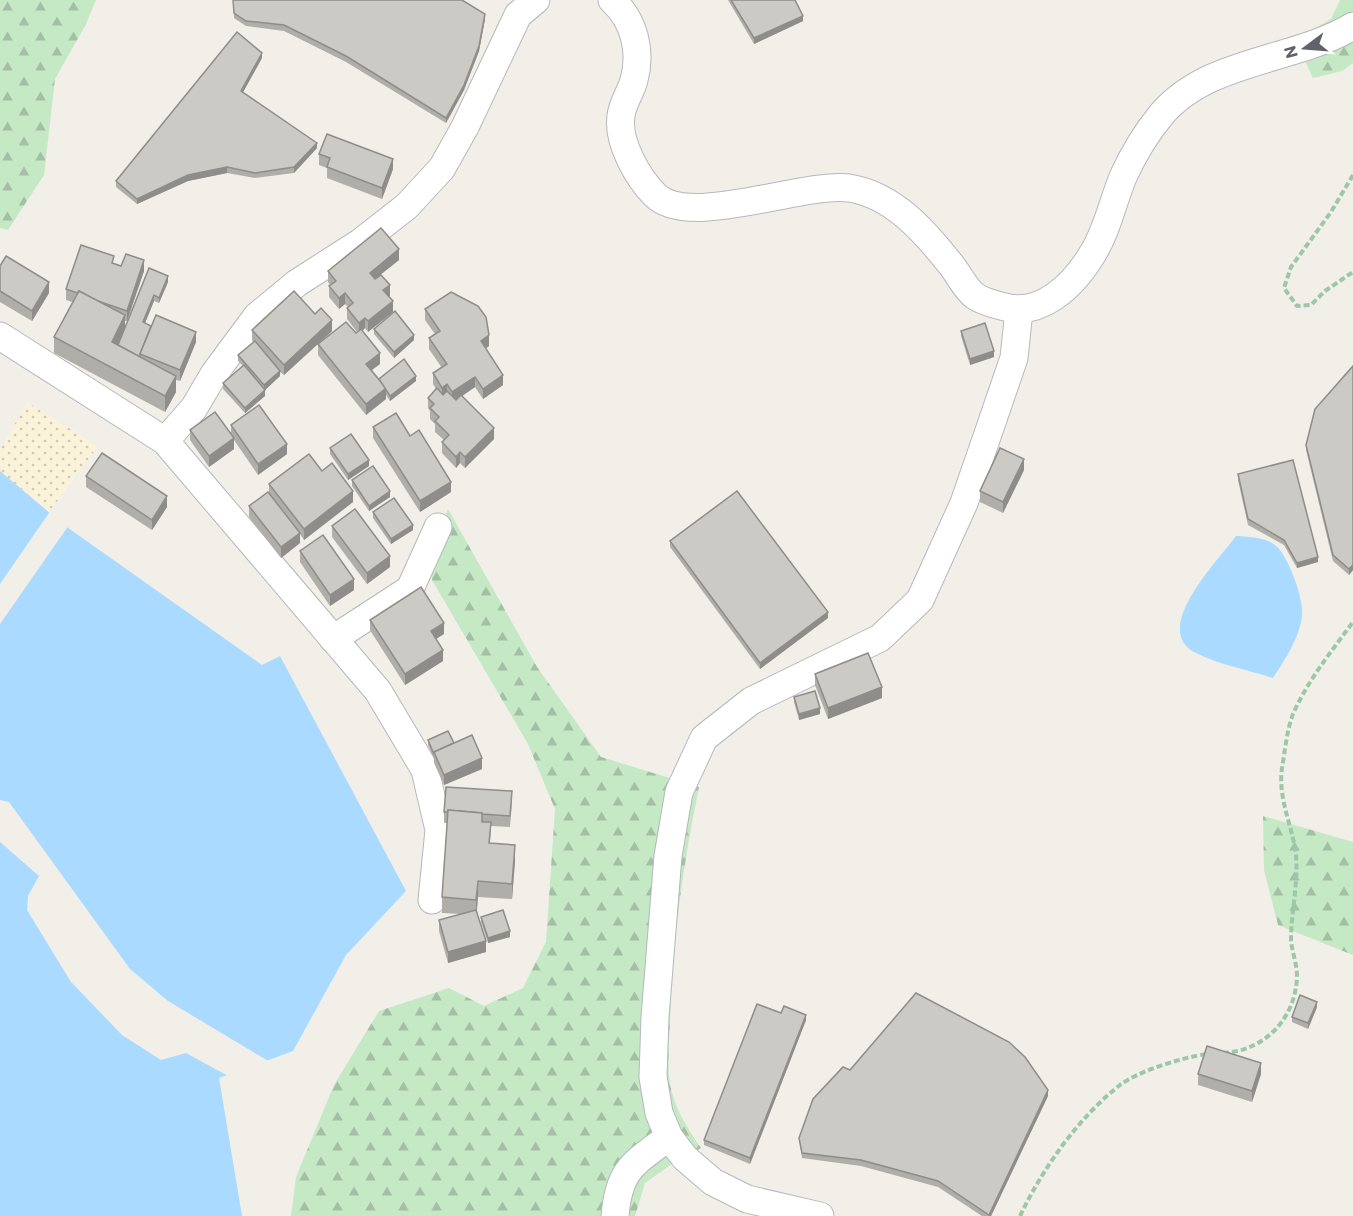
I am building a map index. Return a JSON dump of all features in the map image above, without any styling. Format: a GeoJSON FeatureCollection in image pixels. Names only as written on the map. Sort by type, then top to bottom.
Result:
{"type":"FeatureCollection","features":[{"type":"Feature","properties":{"kind":"street"},"geometry":{"type":"LineString","coordinates":[[165,441],[194,408],[214,374],[257,316],[297,282],[361,242],[407,206],[442,168],[465,127],[518,15],[536,0]]}},
{"type":"Feature","properties":{"kind":"street"},"geometry":{"type":"LineString","coordinates":[[612,0],[625,12],[637,43],[635,78],[620,117],[626,147],[641,181],[658,199],[691,208],[816,190],[849,188],[884,201],[923,228],[974,296],[1002,307],[1019,310],[1042,304],[1069,286],[1094,252],[1125,174],[1161,115],[1196,86],[1240,68],[1297,51],[1353,26]]}},
{"type":"Feature","properties":{"kind":"street"},"geometry":{"type":"LineString","coordinates":[[820,1216],[747,1199],[713,1182],[685,1158],[669,1137],[659,1113],[653,1077],[668,855],[679,792],[704,738],[741,708],[880,638],[920,600],[964,503],[1014,358],[1019,310]]}},
{"type":"Feature","properties":{"kind":"street"},"geometry":{"type":"LineString","coordinates":[[0,336],[165,441],[378,691],[424,770],[439,830],[432,900]]}},
{"type":"Feature","properties":{"kind":"street"},"geometry":{"type":"LineString","coordinates":[[333,639],[410,590],[438,527]]}},
{"type":"Feature","properties":{"kind":"street"},"geometry":{"type":"LineString","coordinates":[[615,1216],[617,1191],[629,1166],[669,1137]]}},
{"type":"Feature","properties":{"kind":"path"},"geometry":{"type":"LineString","coordinates":[[1353,175],[1331,212],[1291,267],[1284,288],[1297,306],[1311,305],[1325,291],[1353,272]]}},
{"type":"Feature","properties":{"kind":"path"},"geometry":{"type":"LineString","coordinates":[[1020,1216],[1029,1197],[1073,1133],[1120,1085],[1131,1078],[1192,1056],[1256,1047],[1279,1027],[1293,1000],[1297,975],[1292,940],[1295,849],[1284,810],[1282,771],[1292,716],[1312,678],[1353,622]]}},
{"type":"Feature","properties":{"kind":"green space"},"geometry":{"type":"Polygon","coordinates":[[[0,0],[96,0],[85,26],[55,79],[44,175],[8,230],[0,228],[0,0]]]}},
{"type":"Feature","properties":{"kind":"green space"},"geometry":{"type":"Polygon","coordinates":[[[1340,0],[1353,0],[1353,63],[1342,71],[1313,78],[1295,40],[1331,19],[1340,0]]]}},
{"type":"Feature","properties":{"kind":"green space"},"geometry":{"type":"Polygon","coordinates":[[[448,509],[537,667],[601,757],[699,787],[683,875],[676,934],[668,1060],[669,1079],[675,1103],[701,1148],[645,1183],[635,1216],[291,1216],[296,1177],[334,1085],[379,1011],[449,988],[484,1006],[523,988],[546,942],[555,809],[528,744],[432,580],[431,548],[448,509]]]}},
{"type":"Feature","properties":{"kind":"green space"},"geometry":{"type":"Polygon","coordinates":[[[1263,816],[1353,842],[1353,955],[1278,925],[1264,870],[1263,816]]]}},
{"type":"Feature","properties":{"kind":"sand"},"geometry":{"type":"Polygon","coordinates":[[[27,402],[98,446],[49,512],[0,471],[0,450],[27,402]]]}},
{"type":"Feature","properties":{"kind":"water"},"geometry":{"type":"Polygon","coordinates":[[[0,471],[64,525],[262,665],[280,656],[406,891],[346,955],[293,1051],[219,1078],[242,1216],[0,1216],[0,471]]]}},
{"type":"Feature","properties":{"kind":"water"},"geometry":{"type":"Polygon","coordinates":[[[1236,536],[1262,539],[1276,546],[1290,567],[1300,595],[1302,619],[1300,628],[1273,678],[1198,654],[1184,644],[1180,630],[1183,614],[1191,596],[1236,536]]]}},
{"type":"Feature","properties":{"kind":"pier"},"geometry":{"type":"Polygon","coordinates":[[[51,510],[69,525],[0,624],[0,584],[51,510]]]}},
{"type":"Feature","properties":{"kind":"pier"},"geometry":{"type":"Polygon","coordinates":[[[0,800],[9,802],[130,969],[168,1001],[270,1062],[230,1077],[186,1053],[161,1060],[122,1035],[71,982],[27,910],[28,896],[39,876],[0,842],[0,800]]]}},
{"type":"Feature","properties":{"kind":"building"},"geometry":{"type":"Polygon","coordinates":[[[233,0],[462,0],[485,14],[479,46],[464,85],[446,118],[346,56],[284,25],[246,21],[234,13],[233,0]]]}},
{"type":"Feature","properties":{"kind":"building"},"geometry":{"type":"Polygon","coordinates":[[[731,0],[795,0],[803,16],[754,38],[731,0]]]}},
{"type":"Feature","properties":{"kind":"building"},"geometry":{"type":"Polygon","coordinates":[[[237,32],[262,53],[241,91],[317,143],[294,167],[255,173],[227,167],[188,175],[137,199],[116,181],[237,32]]]}},
{"type":"Feature","properties":{"kind":"building"},"geometry":{"type":"Polygon","coordinates":[[[327,134],[393,159],[382,188],[327,167],[330,158],[319,154],[327,134]]]}},
{"type":"Feature","properties":{"kind":"building"},"geometry":{"type":"Polygon","coordinates":[[[381,228],[399,249],[370,273],[375,279],[381,275],[390,285],[383,290],[393,301],[368,321],[365,318],[359,323],[347,308],[353,303],[345,293],[339,298],[329,286],[336,281],[328,271],[381,228]]]}},
{"type":"Feature","properties":{"kind":"building"},"geometry":{"type":"Polygon","coordinates":[[[81,245],[114,256],[112,263],[121,266],[126,254],[144,260],[127,311],[95,300],[79,291],[77,293],[66,289],[81,245]]]}},
{"type":"Feature","properties":{"kind":"building"},"geometry":{"type":"Polygon","coordinates":[[[6,256],[49,282],[32,311],[0,291],[0,266],[6,256]]]}},
{"type":"Feature","properties":{"kind":"building"},"geometry":{"type":"Polygon","coordinates":[[[149,268],[168,276],[159,298],[154,295],[143,322],[151,326],[140,357],[118,345],[149,268]]]}},
{"type":"Feature","properties":{"kind":"building"},"geometry":{"type":"Polygon","coordinates":[[[79,291],[125,315],[112,342],[176,376],[165,396],[54,337],[79,291]]]}},
{"type":"Feature","properties":{"kind":"building"},"geometry":{"type":"Polygon","coordinates":[[[294,291],[315,314],[321,308],[332,320],[284,365],[252,330],[294,291]]]}},
{"type":"Feature","properties":{"kind":"building"},"geometry":{"type":"Polygon","coordinates":[[[451,292],[478,306],[486,317],[489,335],[481,341],[503,375],[483,389],[475,377],[452,392],[447,384],[442,388],[433,373],[447,364],[429,338],[440,331],[425,309],[451,292]]]}},
{"type":"Feature","properties":{"kind":"building"},"geometry":{"type":"Polygon","coordinates":[[[395,311],[414,335],[394,352],[374,329],[395,311]]]}},
{"type":"Feature","properties":{"kind":"building"},"geometry":{"type":"Polygon","coordinates":[[[156,315],[196,332],[180,370],[140,354],[156,315]]]}},
{"type":"Feature","properties":{"kind":"building"},"geometry":{"type":"Polygon","coordinates":[[[346,322],[356,333],[361,329],[380,353],[366,364],[386,388],[366,404],[318,344],[346,322]]]}},
{"type":"Feature","properties":{"kind":"building"},"geometry":{"type":"Polygon","coordinates":[[[985,323],[994,351],[970,359],[961,331],[985,323]]]}},
{"type":"Feature","properties":{"kind":"building"},"geometry":{"type":"Polygon","coordinates":[[[255,341],[280,371],[264,385],[238,355],[255,341]]]}},
{"type":"Feature","properties":{"kind":"building"},"geometry":{"type":"Polygon","coordinates":[[[404,359],[416,376],[390,396],[379,379],[404,359]]]}},
{"type":"Feature","properties":{"kind":"building"},"geometry":{"type":"Polygon","coordinates":[[[244,365],[265,390],[245,408],[223,383],[244,365]]]}},
{"type":"Feature","properties":{"kind":"building"},"geometry":{"type":"Polygon","coordinates":[[[1353,366],[1353,565],[1349,569],[1333,555],[1306,445],[1315,409],[1353,366]]]}},
{"type":"Feature","properties":{"kind":"building"},"geometry":{"type":"Polygon","coordinates":[[[437,388],[443,395],[447,391],[456,400],[461,395],[494,428],[465,457],[460,452],[456,457],[442,442],[449,435],[435,421],[439,417],[430,408],[434,404],[428,398],[437,388]]]}},
{"type":"Feature","properties":{"kind":"building"},"geometry":{"type":"Polygon","coordinates":[[[259,405],[287,444],[258,464],[231,425],[259,405]]]}},
{"type":"Feature","properties":{"kind":"building"},"geometry":{"type":"Polygon","coordinates":[[[215,412],[234,438],[209,456],[190,430],[215,412]]]}},
{"type":"Feature","properties":{"kind":"building"},"geometry":{"type":"Polygon","coordinates":[[[396,413],[410,436],[419,430],[451,482],[420,501],[373,427],[396,413]]]}},
{"type":"Feature","properties":{"kind":"building"},"geometry":{"type":"Polygon","coordinates":[[[351,434],[369,460],[348,474],[330,448],[351,434]]]}},
{"type":"Feature","properties":{"kind":"building"},"geometry":{"type":"Polygon","coordinates":[[[1000,448],[1024,459],[1003,502],[980,491],[1000,448]]]}},
{"type":"Feature","properties":{"kind":"building"},"geometry":{"type":"Polygon","coordinates":[[[102,453],[167,496],[152,520],[86,476],[102,453]]]}},
{"type":"Feature","properties":{"kind":"building"},"geometry":{"type":"Polygon","coordinates":[[[309,454],[322,471],[332,463],[353,491],[304,529],[269,484],[309,454]]]}},
{"type":"Feature","properties":{"kind":"building"},"geometry":{"type":"Polygon","coordinates":[[[1293,460],[1318,557],[1297,563],[1284,540],[1248,519],[1238,474],[1293,460]]]}},
{"type":"Feature","properties":{"kind":"building"},"geometry":{"type":"Polygon","coordinates":[[[373,466],[390,491],[369,506],[352,480],[373,466]]]}},
{"type":"Feature","properties":{"kind":"building"},"geometry":{"type":"Polygon","coordinates":[[[737,491],[828,612],[760,663],[670,541],[737,491]]]}},
{"type":"Feature","properties":{"kind":"building"},"geometry":{"type":"Polygon","coordinates":[[[268,492],[300,533],[281,547],[249,506],[268,492]]]}},
{"type":"Feature","properties":{"kind":"building"},"geometry":{"type":"Polygon","coordinates":[[[394,498],[413,525],[391,539],[373,512],[394,498]]]}},
{"type":"Feature","properties":{"kind":"building"},"geometry":{"type":"Polygon","coordinates":[[[355,509],[390,556],[367,573],[332,526],[355,509]]]}},
{"type":"Feature","properties":{"kind":"building"},"geometry":{"type":"Polygon","coordinates":[[[323,535],[354,579],[330,595],[300,551],[323,535]]]}},
{"type":"Feature","properties":{"kind":"building"},"geometry":{"type":"Polygon","coordinates":[[[421,587],[444,623],[431,631],[443,650],[405,674],[370,620],[421,587]]]}},
{"type":"Feature","properties":{"kind":"building"},"geometry":{"type":"Polygon","coordinates":[[[868,653],[882,687],[828,708],[815,674],[868,653]]]}},
{"type":"Feature","properties":{"kind":"building"},"geometry":{"type":"Polygon","coordinates":[[[815,691],[820,708],[799,714],[794,697],[815,691]]]}},
{"type":"Feature","properties":{"kind":"building"},"geometry":{"type":"Polygon","coordinates":[[[448,731],[454,743],[434,754],[428,740],[448,731]]]}},
{"type":"Feature","properties":{"kind":"building"},"geometry":{"type":"Polygon","coordinates":[[[472,735],[482,758],[444,775],[434,752],[472,735]]]}},
{"type":"Feature","properties":{"kind":"building"},"geometry":{"type":"Polygon","coordinates":[[[446,787],[512,791],[510,816],[448,810],[444,812],[446,787]]]}},
{"type":"Feature","properties":{"kind":"building"},"geometry":{"type":"Polygon","coordinates":[[[448,810],[482,813],[482,822],[491,822],[489,843],[515,845],[512,884],[478,881],[476,900],[442,897],[448,810]]]}},
{"type":"Feature","properties":{"kind":"building"},"geometry":{"type":"Polygon","coordinates":[[[476,910],[486,941],[448,952],[439,920],[476,910]]]}},
{"type":"Feature","properties":{"kind":"building"},"geometry":{"type":"Polygon","coordinates":[[[503,910],[510,931],[488,938],[481,917],[503,910]]]}},
{"type":"Feature","properties":{"kind":"building"},"geometry":{"type":"Polygon","coordinates":[[[916,993],[1009,1042],[1025,1057],[1048,1090],[989,1215],[938,1181],[861,1160],[802,1153],[799,1138],[813,1099],[843,1067],[850,1070],[916,993]]]}},
{"type":"Feature","properties":{"kind":"building"},"geometry":{"type":"Polygon","coordinates":[[[1300,995],[1317,1002],[1308,1023],[1292,1017],[1300,995]]]}},
{"type":"Feature","properties":{"kind":"building"},"geometry":{"type":"Polygon","coordinates":[[[757,1004],[781,1013],[784,1006],[806,1015],[750,1158],[704,1140],[757,1004]]]}},
{"type":"Feature","properties":{"kind":"building"},"geometry":{"type":"Polygon","coordinates":[[[1207,1046],[1261,1063],[1252,1091],[1198,1074],[1207,1046]]]}}]}
